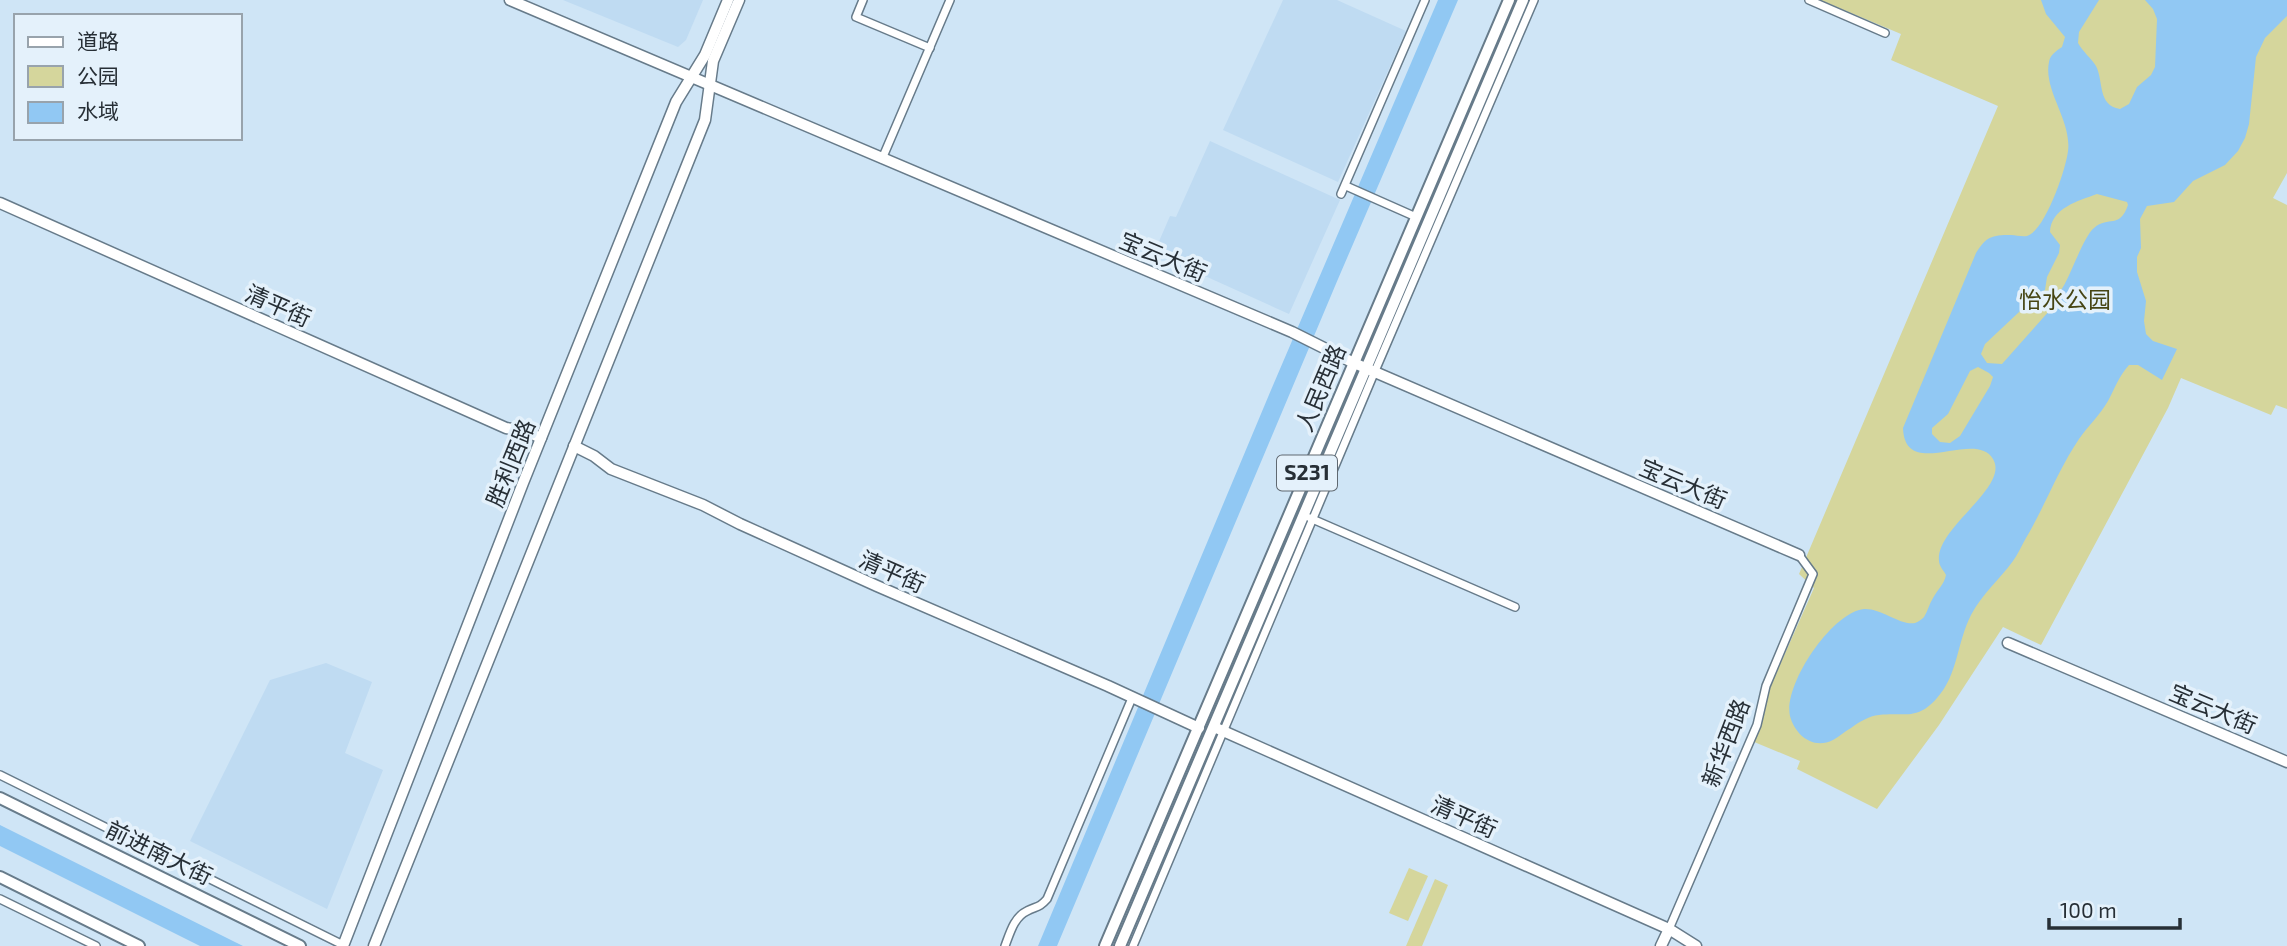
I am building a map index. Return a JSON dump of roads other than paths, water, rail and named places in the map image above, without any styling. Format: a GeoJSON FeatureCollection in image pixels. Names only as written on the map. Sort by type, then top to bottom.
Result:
{"type":"FeatureCollection","features":[{"type":"Feature","properties":{"kind":"main road","name":"人民西路"},"geometry":{"type":"LineString","coordinates":[[1105,946],[1509,0]]}},
{"type":"Feature","properties":{"kind":"main road","name":"人民西路"},"geometry":{"type":"LineString","coordinates":[[1121,946],[1218,729],[1371,370],[1523,0]]}},
{"type":"Feature","properties":{"kind":"main road","name":"前进南大街"},"geometry":{"type":"LineString","coordinates":[[0,798],[299,946]]}},
{"type":"Feature","properties":{"kind":"main road"},"geometry":{"type":"LineString","coordinates":[[0,877],[139,946]]}},
{"type":"Feature","properties":{"kind":"street","name":"宝云大街"},"geometry":{"type":"LineString","coordinates":[[509,0],[1316,342],[1354,363],[1799,555]]}},
{"type":"Feature","properties":{"kind":"street","name":"胜利西路"},"geometry":{"type":"LineString","coordinates":[[343,945],[541,438],[676,102],[705,55],[728,0]]}},
{"type":"Feature","properties":{"kind":"street"},"geometry":{"type":"LineString","coordinates":[[374,946],[705,120],[712,61],[739,0]]}},
{"type":"Feature","properties":{"kind":"street"},"geometry":{"type":"LineString","coordinates":[[863,0],[856,16],[930,48]]}},
{"type":"Feature","properties":{"kind":"street"},"geometry":{"type":"LineString","coordinates":[[882,159],[950,0]]}},
{"type":"Feature","properties":{"kind":"street"},"geometry":{"type":"LineString","coordinates":[[1341,194],[1349,187],[1425,0]]}},
{"type":"Feature","properties":{"kind":"street"},"geometry":{"type":"LineString","coordinates":[[1371,370],[1534,0]]}},
{"type":"Feature","properties":{"kind":"street"},"geometry":{"type":"LineString","coordinates":[[1809,0],[1885,33]]}},
{"type":"Feature","properties":{"kind":"street"},"geometry":{"type":"LineString","coordinates":[[1349,187],[1416,217]]}},
{"type":"Feature","properties":{"kind":"street","name":"清平街"},"geometry":{"type":"LineString","coordinates":[[0,203],[506,428],[525,431],[541,438]]}},
{"type":"Feature","properties":{"kind":"street","name":"清平街"},"geometry":{"type":"LineString","coordinates":[[574,446],[611,469],[711,508],[740,524],[877,586],[1199,728]]}},
{"type":"Feature","properties":{"kind":"street"},"geometry":{"type":"LineString","coordinates":[[1308,517],[1515,607]]}},
{"type":"Feature","properties":{"kind":"street","name":"新华西路"},"geometry":{"type":"LineString","coordinates":[[1661,946],[1757,725],[1766,686],[1813,574],[1799,555]]}},
{"type":"Feature","properties":{"kind":"street","name":"宝云大街"},"geometry":{"type":"LineString","coordinates":[[2008,643],[2287,762]]}},
{"type":"Feature","properties":{"kind":"street"},"geometry":{"type":"LineString","coordinates":[[1005,946],[1015,921],[1026,912],[1038,908],[1047,899],[1135,700]]}},
{"type":"Feature","properties":{"kind":"street"},"geometry":{"type":"LineString","coordinates":[[1133,946],[1218,729]]}},
{"type":"Feature","properties":{"kind":"street","name":"清平街"},"geometry":{"type":"LineString","coordinates":[[1218,729],[1670,929],[1696,946]]}},
{"type":"Feature","properties":{"kind":"street"},"geometry":{"type":"LineString","coordinates":[[0,775],[343,945]]}},
{"type":"Feature","properties":{"kind":"street"},"geometry":{"type":"LineString","coordinates":[[0,899],[96,946]]}},
{"type":"Feature","properties":{"kind":"water"},"geometry":{"type":"Polygon","coordinates":[[[1438,0],[1458,0],[1057,946],[1038,946],[1271,390],[1438,0]]]}},
{"type":"Feature","properties":{"kind":"water"},"geometry":{"type":"Polygon","coordinates":[[[2041,0],[2099,0],[2079,32],[2078,43],[2096,66],[2104,98],[2113,107],[2120,109],[2129,104],[2137,87],[2151,75],[2155,67],[2157,19],[2145,0],[2287,0],[2287,16],[2265,38],[2256,57],[2249,124],[2238,151],[2225,165],[2193,181],[2174,202],[2147,206],[2140,219],[2141,248],[2137,257],[2137,272],[2146,301],[2146,334],[2153,341],[2177,349],[2162,380],[2138,365],[2129,365],[2122,373],[2105,406],[2071,451],[2015,558],[1971,615],[1949,679],[1937,698],[1917,713],[1879,715],[1861,722],[1826,743],[1812,742],[1801,735],[1792,723],[1790,703],[1794,687],[1812,652],[1838,623],[1851,613],[1870,609],[1909,623],[1916,623],[1924,617],[1946,575],[1939,563],[1941,548],[1948,535],[1991,482],[1995,470],[1993,459],[1984,451],[1915,451],[1907,444],[1903,428],[1976,253],[1986,240],[1994,236],[2027,236],[2034,232],[2047,212],[2059,184],[2068,151],[2068,140],[2048,73],[2051,57],[2062,47],[2065,37],[2046,14],[2041,0]],[[2097,194],[2067,207],[2055,217],[2050,232],[2060,245],[2059,253],[2047,277],[2045,290],[1985,344],[1981,354],[1987,363],[2002,364],[2050,310],[2055,292],[2063,287],[2090,232],[2099,224],[2117,220],[2125,213],[2127,202],[2097,194]],[[1978,367],[1970,371],[1948,414],[1932,428],[1932,434],[1940,442],[1950,443],[1960,436],[1990,386],[1993,377],[1978,367]]]}},
{"type":"Feature","properties":{"kind":"water"},"geometry":{"type":"Polygon","coordinates":[[[0,825],[243,946],[200,946],[0,846],[0,825]]]}},
{"type":"Feature","properties":{"kind":"park label","name":"怡水公园"},"geometry":{"type":"Point","coordinates":[2065,300]}}]}
